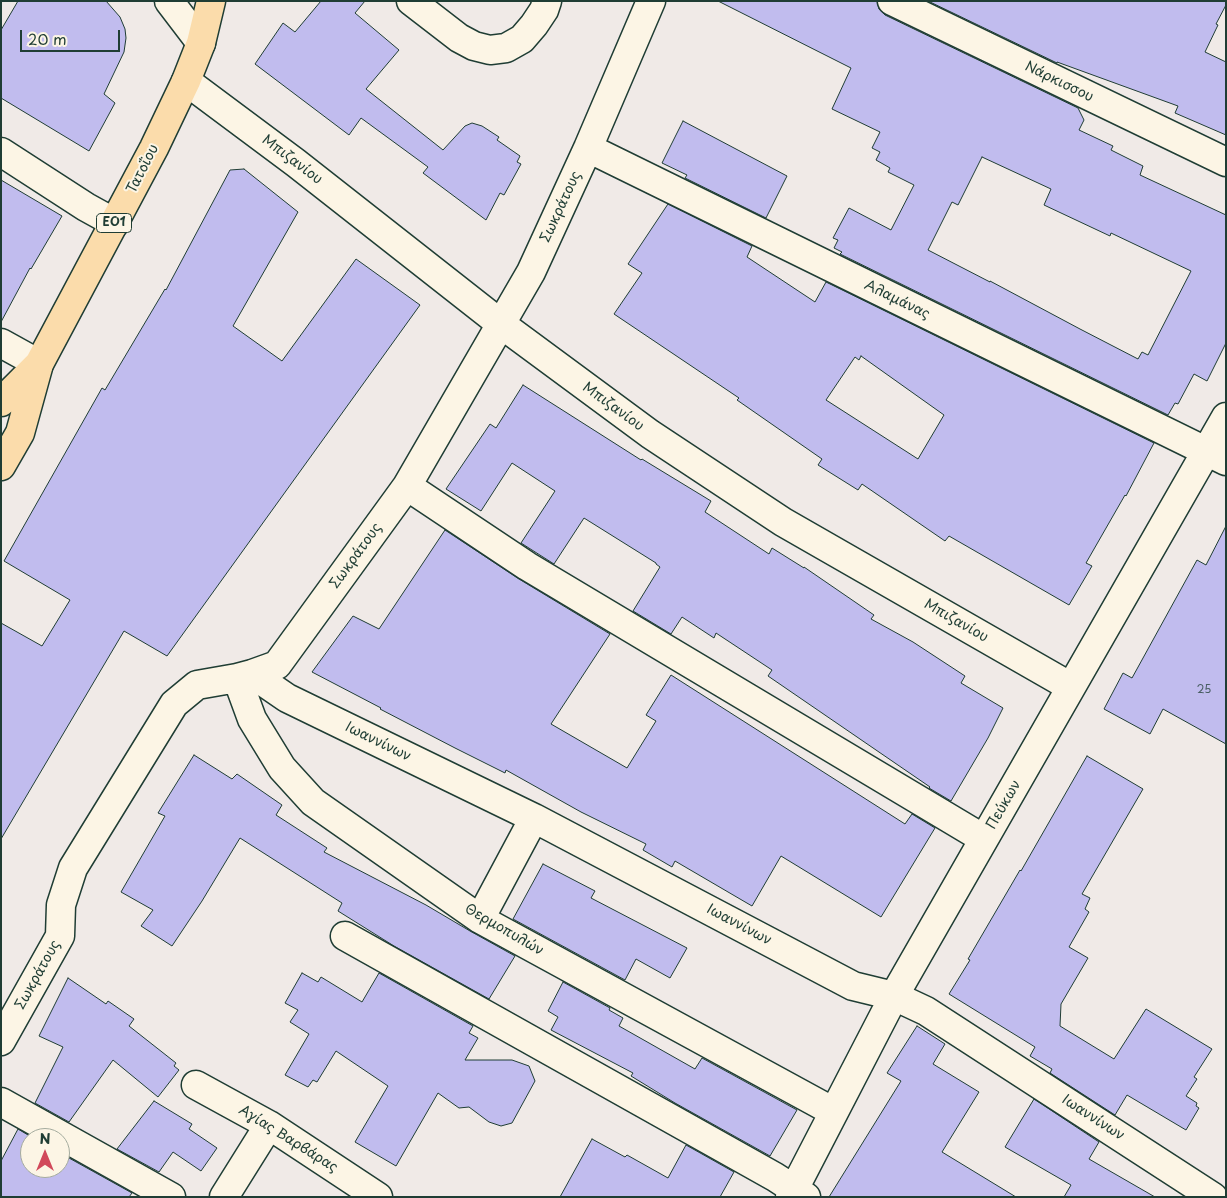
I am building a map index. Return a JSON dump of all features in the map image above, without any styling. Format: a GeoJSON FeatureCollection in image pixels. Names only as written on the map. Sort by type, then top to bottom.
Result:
{"type":"FeatureCollection","features":[{"type":"Feature","properties":{"kind":"main road","name":"ΕΟ1"},"geometry":{"type":"LineString","coordinates":[[201,43],[211,1]]}},
{"type":"Feature","properties":{"kind":"main road","name":"ΕΟ1"},"geometry":{"type":"LineString","coordinates":[[201,43],[228,1]]}},
{"type":"Feature","properties":{"kind":"main road","name":"Τατοΐου"},"geometry":{"type":"LineString","coordinates":[[1,466],[20,433],[39,364],[154,148],[186,81],[201,43]]}},
{"type":"Feature","properties":{"kind":"main road","name":"Τατοΐου"},"geometry":{"type":"LineString","coordinates":[[1,402],[39,364]]}},
{"type":"Feature","properties":{"kind":"street"},"geometry":{"type":"LineString","coordinates":[[169,1],[201,43]]}},
{"type":"Feature","properties":{"kind":"street"},"geometry":{"type":"LineString","coordinates":[[411,1],[459,38],[474,46],[490,50],[506,48],[522,39],[534,26],[547,1]]}},
{"type":"Feature","properties":{"kind":"street","name":"Σωκράτους"},"geometry":{"type":"LineString","coordinates":[[1,1041],[60,936],[61,905],[73,868],[174,704],[198,685],[244,676],[277,665],[406,486],[531,272],[588,148],[651,1]]}},
{"type":"Feature","properties":{"kind":"street","name":"Νάρκισσου"},"geometry":{"type":"LineString","coordinates":[[892,1],[1226,162]]}},
{"type":"Feature","properties":{"kind":"street","name":"Μπιζανίου"},"geometry":{"type":"LineString","coordinates":[[186,81],[296,163],[501,324],[650,434],[783,522],[1072,687]]}},
{"type":"Feature","properties":{"kind":"street","name":"Αλαμάνας"},"geometry":{"type":"LineString","coordinates":[[588,148],[1216,456]]}},
{"type":"Feature","properties":{"kind":"street"},"geometry":{"type":"LineString","coordinates":[[1,152],[115,223]]}},
{"type":"Feature","properties":{"kind":"street"},"geometry":{"type":"LineString","coordinates":[[1,343],[39,364]]}},
{"type":"Feature","properties":{"kind":"street","name":"Πεύκων"},"geometry":{"type":"LineString","coordinates":[[797,1194],[834,1112],[894,996],[1072,687],[1216,456],[1226,417]]}},
{"type":"Feature","properties":{"kind":"street"},"geometry":{"type":"LineString","coordinates":[[406,486],[527,566],[984,839]]}},
{"type":"Feature","properties":{"kind":"street","name":"Ιωαννίνων"},"geometry":{"type":"LineString","coordinates":[[244,676],[534,818],[853,986],[894,996],[926,1011],[1213,1197]]}},
{"type":"Feature","properties":{"kind":"street","name":"Θερμοπυλών"},"geometry":{"type":"LineString","coordinates":[[244,676],[252,719],[282,768],[313,802],[480,919],[834,1112]]}},
{"type":"Feature","properties":{"kind":"street"},"geometry":{"type":"LineString","coordinates":[[480,919],[534,818]]}},
{"type":"Feature","properties":{"kind":"street"},"geometry":{"type":"LineString","coordinates":[[345,936],[797,1194]]}},
{"type":"Feature","properties":{"kind":"street","name":"Αγίας Βαρβάρας"},"geometry":{"type":"LineString","coordinates":[[196,1085],[270,1125],[378,1197]]}},
{"type":"Feature","properties":{"kind":"street"},"geometry":{"type":"LineString","coordinates":[[1,1102],[171,1197]]}},
{"type":"Feature","properties":{"kind":"street"},"geometry":{"type":"LineString","coordinates":[[224,1197],[270,1125]]}},
{"type":"Feature","properties":{"kind":"building"},"geometry":{"type":"Polygon","coordinates":[[[18,1],[106,1],[120,17],[125,29],[124,52],[104,94],[115,103],[89,151],[1,98],[1,30],[18,1]]]}},
{"type":"Feature","properties":{"kind":"building"},"geometry":{"type":"Polygon","coordinates":[[[321,1],[365,1],[355,13],[399,50],[366,89],[443,150],[465,126],[472,123],[482,126],[499,137],[497,140],[520,156],[517,162],[521,164],[504,195],[500,193],[486,220],[423,173],[428,167],[361,118],[349,135],[255,64],[283,23],[295,32],[321,1]]]}},
{"type":"Feature","properties":{"kind":"building"},"geometry":{"type":"Polygon","coordinates":[[[718,1],[877,1],[879,9],[885,15],[1078,108],[1084,120],[1079,130],[1113,146],[1111,150],[1143,166],[1140,175],[1226,215],[1226,343],[1207,381],[1194,374],[1178,404],[1175,403],[1168,415],[840,254],[842,252],[834,248],[838,240],[833,238],[849,208],[891,230],[914,185],[888,172],[890,168],[876,160],[880,152],[872,148],[880,132],[832,109],[851,68],[718,1]],[[982,157],[958,205],[952,202],[928,250],[1138,359],[1142,352],[1148,355],[1191,271],[1111,233],[1110,236],[1044,205],[1051,189],[982,157]]]}},
{"type":"Feature","properties":{"kind":"building"},"geometry":{"type":"Polygon","coordinates":[[[928,1],[1226,1],[1226,5],[1216,24],[1218,25],[1205,52],[1226,62],[1226,135],[1175,113],[1178,106],[1057,63],[928,1]]]}},
{"type":"Feature","properties":{"kind":"building"},"geometry":{"type":"Polygon","coordinates":[[[683,121],[787,176],[766,218],[685,178],[687,175],[662,163],[683,121]]]}},
{"type":"Feature","properties":{"kind":"building"},"geometry":{"type":"Polygon","coordinates":[[[244,169],[298,212],[233,326],[282,361],[356,259],[420,305],[167,656],[124,631],[1,839],[1,623],[42,646],[70,600],[4,561],[102,388],[105,390],[166,290],[230,170],[244,169]]]}},
{"type":"Feature","properties":{"kind":"building"},"geometry":{"type":"Polygon","coordinates":[[[1,180],[62,216],[30,268],[1,322],[1,180]]]}},
{"type":"Feature","properties":{"kind":"building"},"geometry":{"type":"Polygon","coordinates":[[[668,204],[752,246],[747,257],[815,302],[826,282],[1154,443],[1126,496],[1086,563],[1092,566],[1069,605],[949,536],[945,541],[862,484],[858,490],[818,465],[822,459],[737,400],[739,398],[614,314],[642,273],[628,264],[668,204]],[[861,356],[859,360],[855,357],[826,400],[918,459],[944,415],[861,356]]]}},
{"type":"Feature","properties":{"kind":"building"},"geometry":{"type":"Polygon","coordinates":[[[523,385],[641,460],[711,501],[705,512],[769,554],[772,548],[804,567],[874,615],[871,619],[913,642],[965,676],[961,683],[1003,708],[988,738],[951,801],[929,788],[768,676],[772,670],[716,633],[714,638],[682,617],[671,634],[633,611],[660,567],[584,518],[554,564],[521,543],[555,491],[512,463],[481,511],[446,489],[490,424],[496,428],[523,385]]]}},
{"type":"Feature","properties":{"kind":"building"},"geometry":{"type":"Polygon","coordinates":[[[1226,526],[1226,744],[1163,709],[1150,734],[1104,709],[1123,673],[1132,678],[1197,560],[1206,565],[1226,526]]]}},
{"type":"Feature","properties":{"kind":"building"},"geometry":{"type":"Polygon","coordinates":[[[445,530],[519,579],[610,634],[551,724],[627,768],[656,721],[646,715],[671,675],[905,824],[912,814],[935,828],[881,917],[781,856],[752,906],[675,861],[672,867],[643,850],[646,844],[581,812],[506,770],[505,773],[455,748],[312,672],[353,616],[379,629],[445,530]]]}},
{"type":"Feature","properties":{"kind":"building"},"geometry":{"type":"Polygon","coordinates":[[[194,755],[232,779],[237,774],[282,805],[276,815],[327,848],[324,852],[426,905],[515,956],[489,999],[394,946],[338,911],[342,903],[240,838],[172,946],[141,926],[153,910],[121,892],[165,816],[158,813],[194,755]]]}},
{"type":"Feature","properties":{"kind":"building"},"geometry":{"type":"Polygon","coordinates":[[[1087,756],[1143,789],[1082,894],[1090,898],[1085,909],[1089,912],[1069,947],[1088,958],[1061,1004],[1060,1026],[1114,1059],[1146,1009],[1212,1049],[1194,1077],[1197,1079],[1186,1096],[1197,1103],[1196,1106],[1199,1108],[1186,1130],[1127,1095],[1115,1115],[1050,1073],[1052,1069],[1030,1056],[1035,1047],[949,994],[1087,756]]]}},
{"type":"Feature","properties":{"kind":"building"},"geometry":{"type":"Polygon","coordinates":[[[543,864],[595,891],[591,898],[687,948],[670,978],[636,959],[625,980],[513,919],[543,864]]]}},
{"type":"Feature","properties":{"kind":"building"},"geometry":{"type":"Polygon","coordinates":[[[302,973],[318,982],[321,977],[362,1002],[379,973],[473,1026],[469,1033],[478,1038],[465,1060],[512,1060],[529,1066],[535,1081],[512,1123],[501,1126],[489,1122],[469,1107],[459,1108],[438,1093],[396,1166],[355,1142],[388,1086],[336,1051],[317,1082],[313,1080],[308,1087],[285,1075],[309,1034],[290,1022],[298,1010],[285,1003],[302,973]]]}},
{"type":"Feature","properties":{"kind":"building"},"geometry":{"type":"Polygon","coordinates":[[[68,978],[106,1004],[108,1001],[134,1019],[129,1026],[176,1063],[174,1066],[179,1070],[158,1097],[113,1060],[69,1122],[35,1103],[63,1047],[39,1036],[68,978]]]}},
{"type":"Feature","properties":{"kind":"building"},"geometry":{"type":"Polygon","coordinates":[[[563,982],[610,1008],[609,1010],[623,1018],[619,1026],[695,1069],[702,1058],[797,1110],[770,1156],[675,1103],[631,1076],[633,1073],[551,1030],[558,1017],[548,1011],[563,982]]]}},
{"type":"Feature","properties":{"kind":"building"},"geometry":{"type":"Polygon","coordinates":[[[917,1026],[945,1044],[933,1064],[979,1092],[942,1152],[1016,1197],[829,1197],[901,1081],[887,1073],[917,1026]]]}},
{"type":"Feature","properties":{"kind":"building"},"geometry":{"type":"Polygon","coordinates":[[[1034,1099],[1099,1142],[1089,1159],[1155,1197],[1064,1197],[1071,1185],[1005,1147],[1034,1099]]]}},
{"type":"Feature","properties":{"kind":"building"},"geometry":{"type":"Polygon","coordinates":[[[154,1101],[192,1124],[189,1129],[217,1148],[201,1171],[173,1152],[159,1172],[117,1149],[154,1101]]]}},
{"type":"Feature","properties":{"kind":"building"},"geometry":{"type":"Polygon","coordinates":[[[18,1129],[20,1130],[20,1178],[70,1178],[70,1159],[132,1193],[129,1197],[1,1197],[1,1161],[18,1129]]]}},
{"type":"Feature","properties":{"kind":"building"},"geometry":{"type":"Polygon","coordinates":[[[592,1139],[625,1157],[627,1155],[668,1178],[686,1145],[734,1172],[720,1197],[560,1197],[592,1139]]]}}]}
